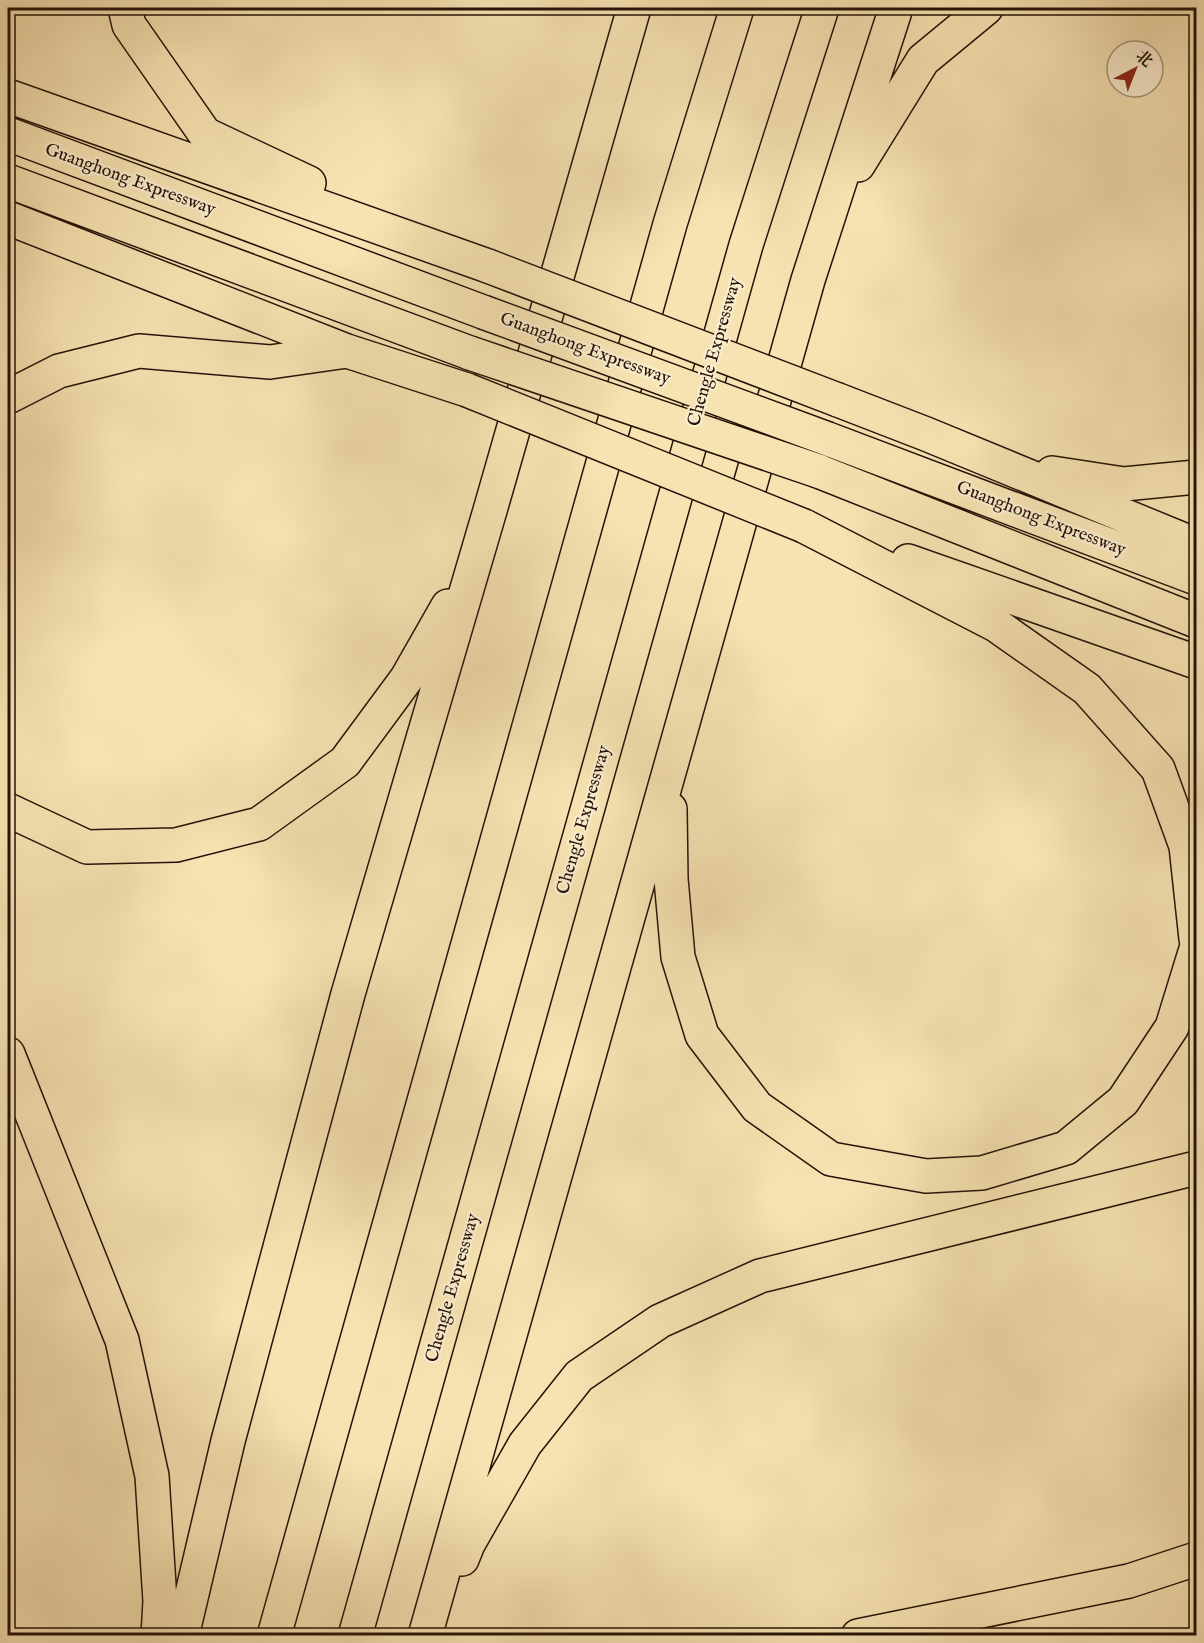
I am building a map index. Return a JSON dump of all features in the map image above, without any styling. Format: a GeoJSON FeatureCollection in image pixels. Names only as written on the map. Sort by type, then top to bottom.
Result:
{"type":"FeatureCollection","features":[{"type":"Feature","properties":{"kind":"main road"},"geometry":{"type":"LineString","coordinates":[[125,8],[129,25],[205,134],[488,266]]}},
{"type":"Feature","properties":{"kind":"main road"},"geometry":{"type":"LineString","coordinates":[[616,69],[619,8]]}},
{"type":"Feature","properties":{"kind":"main road"},"geometry":{"type":"LineString","coordinates":[[182,1635],[228,1442],[345,1006],[634,8]]}},
{"type":"Feature","properties":{"kind":"main road"},"geometry":{"type":"LineString","coordinates":[[274,1635],[670,224],[737,8]]}},
{"type":"Feature","properties":{"kind":"main road","name":"Chengle Expressway"},"geometry":{"type":"LineString","coordinates":[[359,1621],[746,245],[822,8]]}},
{"type":"Feature","properties":{"kind":"main road"},"geometry":{"type":"LineString","coordinates":[[430,1635],[459,1545],[670,772],[805,292],[896,8]]}},
{"type":"Feature","properties":{"kind":"main road"},"geometry":{"type":"LineString","coordinates":[[832,207],[923,60],[986,8]]}},
{"type":"Feature","properties":{"kind":"main road"},"geometry":{"type":"LineString","coordinates":[[8,96],[488,266],[926,434],[1197,545]]}},
{"type":"Feature","properties":{"kind":"main road","name":"Guanghong Expressway"},"geometry":{"type":"LineString","coordinates":[[8,134],[1197,578]]}},
{"type":"Feature","properties":{"kind":"main road","name":"Guanghong Expressway"},"geometry":{"type":"LineString","coordinates":[[8,181],[470,353],[818,471],[1197,621]]}},
{"type":"Feature","properties":{"kind":"main road"},"geometry":{"type":"LineString","coordinates":[[8,218],[347,351],[467,390],[804,526],[1197,662]]}},
{"type":"Feature","properties":{"kind":"main road"},"geometry":{"type":"LineString","coordinates":[[8,397],[59,371],[139,351],[270,362],[347,351]]}},
{"type":"Feature","properties":{"kind":"main road"},"geometry":{"type":"LineString","coordinates":[[926,434],[1030,469],[1124,484],[1197,477]]}},
{"type":"Feature","properties":{"kind":"main road"},"geometry":{"type":"LineString","coordinates":[[804,526],[996,625],[1087,689],[1158,769],[1186,846],[1197,939]]}},
{"type":"Feature","properties":{"kind":"main road"},"geometry":{"type":"LineString","coordinates":[[8,810],[87,847],[176,845],[259,824],[345,762],[407,678],[476,557]]}},
{"type":"Feature","properties":{"kind":"main road"},"geometry":{"type":"LineString","coordinates":[[670,772],[671,879],[678,957],[702,1035],[757,1107],[831,1158],[926,1176],[982,1173],[1066,1148],[1123,1101],[1172,1027],[1197,949]]}},
{"type":"Feature","properties":{"kind":"main road"},"geometry":{"type":"LineString","coordinates":[[8,1054],[122,1340],[152,1476],[160,1600],[158,1635]]}},
{"type":"Feature","properties":{"kind":"main road"},"geometry":{"type":"LineString","coordinates":[[425,1635],[459,1545],[525,1444],[579,1376],[660,1321],[760,1276],[1197,1168]]}},
{"type":"Feature","properties":{"kind":"main road"},"geometry":{"type":"LineString","coordinates":[[858,1635],[1129,1581],[1197,1559]]}}]}
